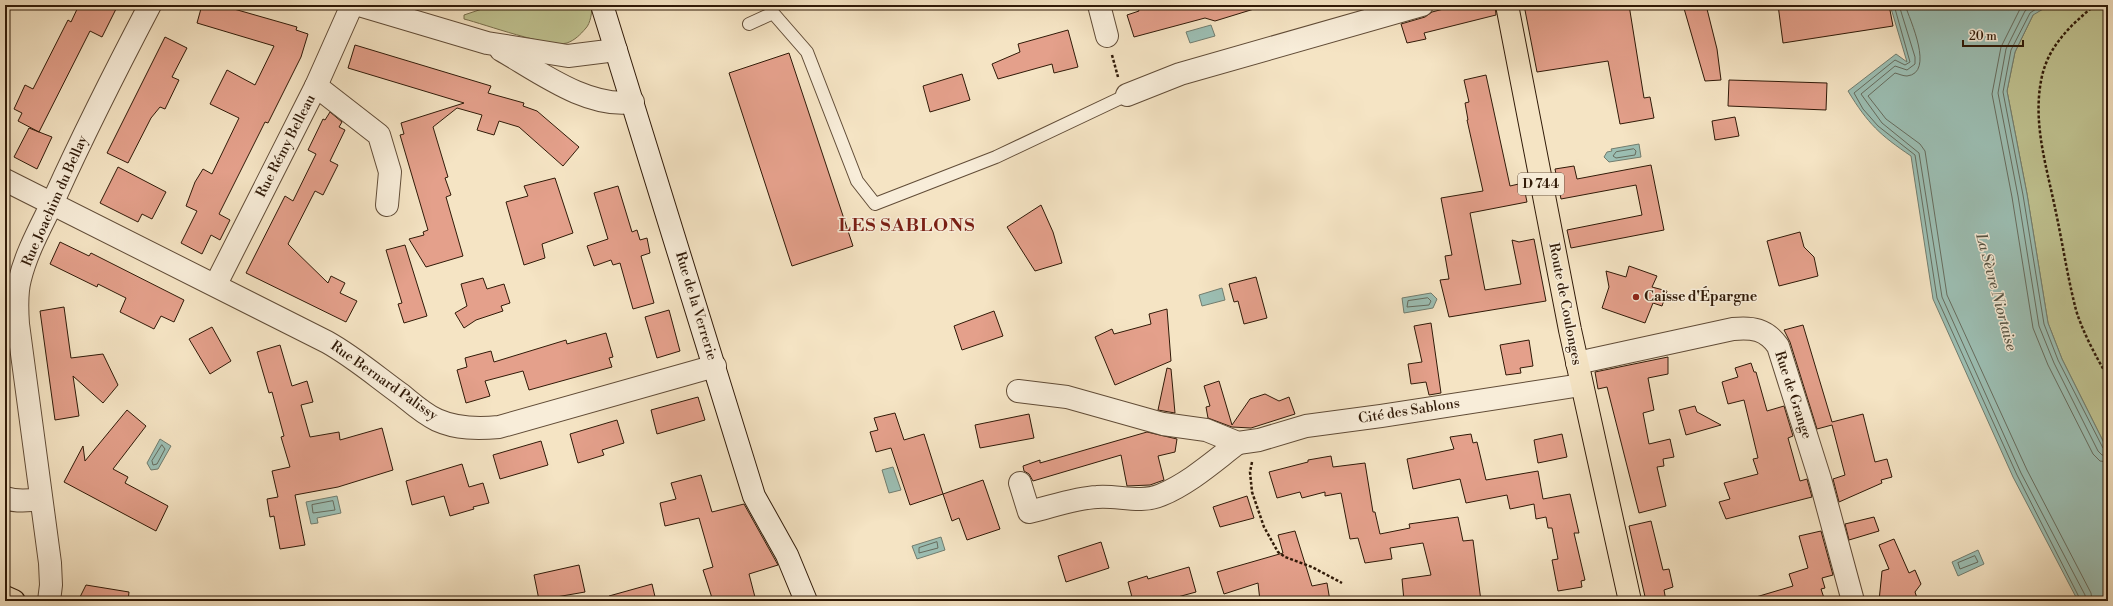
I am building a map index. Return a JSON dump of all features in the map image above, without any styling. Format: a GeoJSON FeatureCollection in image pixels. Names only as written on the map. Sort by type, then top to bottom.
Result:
{"type":"FeatureCollection","features":[{"type":"Feature","properties":{"kind":"main road","name":"Route de Coulonges"},"geometry":{"type":"LineString","coordinates":[[1507,5],[1581,385],[1630,601]]}},
{"type":"Feature","properties":{"kind":"main road"},"geometry":{"type":"LineString","coordinates":[[5,597],[14,601]]}},
{"type":"Feature","properties":{"kind":"street","name":"Rue Joachim du Bellay"},"geometry":{"type":"LineString","coordinates":[[49,601],[51,584],[50,562],[26,398],[17,304],[20,280],[27,258],[52,204],[113,76],[150,5]]}},
{"type":"Feature","properties":{"kind":"street","name":"Rue Rémy Belleau"},"geometry":{"type":"LineString","coordinates":[[216,284],[316,86],[352,5]]}},
{"type":"Feature","properties":{"kind":"street"},"geometry":{"type":"LineString","coordinates":[[359,5],[487,43],[568,56],[616,50]]}},
{"type":"Feature","properties":{"kind":"street","name":"Rue de la Verrerie"},"geometry":{"type":"LineString","coordinates":[[602,5],[754,496],[786,555],[806,601]]}},
{"type":"Feature","properties":{"kind":"street"},"geometry":{"type":"LineString","coordinates":[[1099,5],[1107,36]]}},
{"type":"Feature","properties":{"kind":"street"},"geometry":{"type":"LineString","coordinates":[[1127,95],[1180,74],[1422,5]]}},
{"type":"Feature","properties":{"kind":"street"},"geometry":{"type":"LineString","coordinates":[[487,43],[582,96],[619,104],[632,102]]}},
{"type":"Feature","properties":{"kind":"street"},"geometry":{"type":"LineString","coordinates":[[316,86],[379,135],[390,172],[388,205]]}},
{"type":"Feature","properties":{"kind":"street","name":"Rue Bernard Palissy"},"geometry":{"type":"LineString","coordinates":[[5,180],[216,284],[343,351],[436,420],[470,428],[500,427],[715,366]]}},
{"type":"Feature","properties":{"kind":"street","name":"Rue de Grange"},"geometry":{"type":"LineString","coordinates":[[1577,363],[1733,330],[1749,328],[1766,333],[1778,346],[1820,478],[1853,601]]}},
{"type":"Feature","properties":{"kind":"street","name":"Cité des Sablons"},"geometry":{"type":"LineString","coordinates":[[1020,482],[1029,512],[1095,497],[1113,496],[1137,500],[1159,496],[1188,481],[1244,442],[1306,426],[1581,385]]}},
{"type":"Feature","properties":{"kind":"street"},"geometry":{"type":"LineString","coordinates":[[1018,391],[1067,397],[1163,424],[1206,430],[1244,442]]}},
{"type":"Feature","properties":{"kind":"street"},"geometry":{"type":"LineString","coordinates":[[5,498],[28,501],[40,499]]}},
{"type":"Feature","properties":{"kind":"lane"},"geometry":{"type":"LineString","coordinates":[[749,24],[770,9],[807,52],[857,181],[875,204],[996,157],[1127,95]]}},
{"type":"Feature","properties":{"kind":"path"},"geometry":{"type":"LineString","coordinates":[[2095,5],[2070,26],[2051,53],[2042,75],[2039,99],[2039,132],[2075,308],[2099,364],[2108,377]]}},
{"type":"Feature","properties":{"kind":"path"},"geometry":{"type":"LineString","coordinates":[[1107,36],[1120,82],[1127,95]]}},
{"type":"Feature","properties":{"kind":"path"},"geometry":{"type":"LineString","coordinates":[[1244,442],[1252,458],[1250,472],[1252,492],[1264,527],[1278,552],[1285,557],[1312,567],[1342,583]]}},
{"type":"Feature","properties":{"kind":"green space"},"geometry":{"type":"Polygon","coordinates":[[[494,5],[591,5],[592,11],[589,24],[582,33],[570,42],[559,44],[532,39],[464,19],[464,15],[494,5]]]}},
{"type":"Feature","properties":{"kind":"green space"},"geometry":{"type":"Polygon","coordinates":[[[2030,5],[2108,5],[2108,451],[2062,359],[2048,323],[2027,194],[2007,91],[2015,52],[2033,15],[2030,5]]]}},
{"type":"Feature","properties":{"kind":"water","name":"La Sèvre Niortaise"},"geometry":{"type":"Polygon","coordinates":[[[1890,5],[2050,5],[2033,15],[2015,52],[2007,91],[2027,194],[2048,323],[2062,359],[2108,451],[2108,601],[2078,601],[2013,477],[1933,299],[1911,156],[1891,142],[1875,128],[1848,91],[1896,54],[1907,62],[1890,5]]]}},
{"type":"Feature","properties":{"kind":"water"},"geometry":{"type":"Polygon","coordinates":[[[1211,25],[1215,36],[1190,43],[1186,32],[1211,25]]]}},
{"type":"Feature","properties":{"kind":"water"},"geometry":{"type":"Polygon","coordinates":[[[1639,144],[1641,157],[1609,162],[1604,157],[1607,152],[1612,151],[1611,149],[1639,144]]]}},
{"type":"Feature","properties":{"kind":"water"},"geometry":{"type":"Polygon","coordinates":[[[1222,288],[1225,300],[1202,306],[1199,295],[1222,288]]]}},
{"type":"Feature","properties":{"kind":"water"},"geometry":{"type":"Polygon","coordinates":[[[1431,293],[1437,299],[1433,308],[1404,313],[1402,298],[1431,293]]]}},
{"type":"Feature","properties":{"kind":"water"},"geometry":{"type":"Polygon","coordinates":[[[160,439],[171,446],[158,469],[151,470],[147,463],[160,439]]]}},
{"type":"Feature","properties":{"kind":"water"},"geometry":{"type":"Polygon","coordinates":[[[893,467],[901,490],[889,493],[882,470],[893,467]]]}},
{"type":"Feature","properties":{"kind":"water"},"geometry":{"type":"Polygon","coordinates":[[[337,496],[341,513],[317,518],[318,523],[311,524],[306,502],[337,496]]]}},
{"type":"Feature","properties":{"kind":"water"},"geometry":{"type":"Polygon","coordinates":[[[941,537],[945,550],[917,559],[912,546],[941,537]]]}},
{"type":"Feature","properties":{"kind":"water"},"geometry":{"type":"Polygon","coordinates":[[[1978,550],[1984,564],[1958,576],[1952,562],[1978,550]]]}},
{"type":"Feature","properties":{"kind":"building"},"geometry":{"type":"Polygon","coordinates":[[[79,5],[118,5],[102,37],[90,31],[39,132],[18,121],[22,113],[14,109],[25,85],[33,89],[68,20],[71,22],[79,5]]]}},
{"type":"Feature","properties":{"kind":"building"},"geometry":{"type":"Polygon","coordinates":[[[202,5],[220,5],[297,27],[296,30],[308,34],[301,57],[268,123],[265,122],[219,214],[230,220],[220,240],[211,235],[202,254],[181,243],[197,211],[186,206],[195,182],[203,169],[212,174],[239,118],[210,104],[227,70],[255,85],[274,46],[197,23],[202,5]]]}},
{"type":"Feature","properties":{"kind":"building"},"geometry":{"type":"Polygon","coordinates":[[[1137,5],[1254,5],[1254,9],[1215,21],[1205,18],[1134,37],[1127,15],[1139,11],[1137,5]]]}},
{"type":"Feature","properties":{"kind":"building"},"geometry":{"type":"Polygon","coordinates":[[[1459,5],[1495,5],[1496,15],[1424,33],[1426,39],[1407,43],[1401,24],[1425,17],[1432,12],[1459,5]]]}},
{"type":"Feature","properties":{"kind":"building"},"geometry":{"type":"Polygon","coordinates":[[[1524,5],[1629,5],[1644,98],[1650,97],[1654,118],[1620,124],[1608,61],[1537,72],[1524,5]]]}},
{"type":"Feature","properties":{"kind":"building"},"geometry":{"type":"Polygon","coordinates":[[[1683,5],[1706,5],[1717,49],[1721,80],[1705,81],[1683,5]]]}},
{"type":"Feature","properties":{"kind":"building"},"geometry":{"type":"Polygon","coordinates":[[[1778,5],[1889,5],[1893,26],[1783,43],[1778,5]]]}},
{"type":"Feature","properties":{"kind":"building"},"geometry":{"type":"Polygon","coordinates":[[[1068,30],[1078,67],[1054,73],[1052,64],[998,79],[992,64],[1020,52],[1018,44],[1068,30]]]}},
{"type":"Feature","properties":{"kind":"building"},"geometry":{"type":"Polygon","coordinates":[[[165,37],[187,48],[172,77],[179,80],[165,109],[160,107],[151,118],[128,163],[107,153],[165,37]]]}},
{"type":"Feature","properties":{"kind":"building"},"geometry":{"type":"Polygon","coordinates":[[[355,45],[491,86],[488,93],[524,103],[523,106],[537,111],[579,147],[563,166],[519,127],[499,121],[494,135],[477,130],[482,115],[457,108],[433,127],[448,177],[445,178],[451,195],[446,197],[463,256],[426,267],[409,239],[424,235],[423,232],[428,230],[400,135],[404,134],[401,123],[464,103],[348,68],[355,45]]]}},
{"type":"Feature","properties":{"kind":"building"},"geometry":{"type":"Polygon","coordinates":[[[789,53],[853,246],[792,266],[729,73],[789,53]]]}},
{"type":"Feature","properties":{"kind":"building"},"geometry":{"type":"Polygon","coordinates":[[[962,74],[970,100],[930,112],[923,86],[962,74]]]}},
{"type":"Feature","properties":{"kind":"building"},"geometry":{"type":"Polygon","coordinates":[[[1486,75],[1510,186],[1523,183],[1527,202],[1470,213],[1485,290],[1521,284],[1512,240],[1519,242],[1534,239],[1546,301],[1449,317],[1440,280],[1449,279],[1445,256],[1452,255],[1441,198],[1483,191],[1467,120],[1465,103],[1469,102],[1464,80],[1486,75]]]}},
{"type":"Feature","properties":{"kind":"building"},"geometry":{"type":"Polygon","coordinates":[[[1729,80],[1827,83],[1826,110],[1728,106],[1729,80]]]}},
{"type":"Feature","properties":{"kind":"building"},"geometry":{"type":"Polygon","coordinates":[[[330,112],[342,122],[339,127],[345,130],[330,161],[338,165],[323,195],[315,191],[288,244],[328,283],[331,276],[345,283],[340,293],[357,301],[346,322],[246,273],[285,196],[293,201],[316,154],[308,150],[323,119],[325,120],[330,112]]]}},
{"type":"Feature","properties":{"kind":"building"},"geometry":{"type":"Polygon","coordinates":[[[1735,117],[1739,136],[1715,140],[1712,121],[1735,117]]]}},
{"type":"Feature","properties":{"kind":"building"},"geometry":{"type":"Polygon","coordinates":[[[29,128],[52,137],[37,169],[14,157],[29,128]]]}},
{"type":"Feature","properties":{"kind":"building"},"geometry":{"type":"Polygon","coordinates":[[[1651,165],[1664,230],[1571,248],[1567,230],[1642,215],[1636,185],[1561,199],[1555,169],[1574,166],[1577,179],[1651,165]]]}},
{"type":"Feature","properties":{"kind":"building"},"geometry":{"type":"Polygon","coordinates":[[[118,167],[166,192],[152,219],[142,214],[138,222],[100,203],[118,167]]]}},
{"type":"Feature","properties":{"kind":"building"},"geometry":{"type":"Polygon","coordinates":[[[555,178],[573,233],[542,244],[545,258],[524,265],[506,202],[528,196],[524,186],[555,178]]]}},
{"type":"Feature","properties":{"kind":"building"},"geometry":{"type":"Polygon","coordinates":[[[618,186],[632,232],[637,230],[640,240],[647,238],[650,253],[641,256],[654,303],[633,309],[620,263],[613,265],[611,260],[594,266],[587,246],[608,239],[594,193],[618,186]]]}},
{"type":"Feature","properties":{"kind":"building"},"geometry":{"type":"Polygon","coordinates":[[[1041,205],[1053,232],[1062,263],[1035,271],[1007,227],[1041,205]]]}},
{"type":"Feature","properties":{"kind":"building"},"geometry":{"type":"Polygon","coordinates":[[[1800,232],[1804,247],[1814,257],[1818,276],[1779,286],[1767,241],[1800,232]]]}},
{"type":"Feature","properties":{"kind":"building"},"geometry":{"type":"Polygon","coordinates":[[[60,242],[89,256],[91,253],[184,300],[174,322],[161,316],[154,329],[120,312],[126,298],[98,284],[97,287],[50,264],[60,242]]]}},
{"type":"Feature","properties":{"kind":"building"},"geometry":{"type":"Polygon","coordinates":[[[405,245],[427,316],[404,323],[398,304],[402,303],[386,250],[405,245]]]}},
{"type":"Feature","properties":{"kind":"building"},"geometry":{"type":"Polygon","coordinates":[[[1629,266],[1657,276],[1652,287],[1667,291],[1662,306],[1653,303],[1645,323],[1602,308],[1609,287],[1606,271],[1626,277],[1629,266]]]}},
{"type":"Feature","properties":{"kind":"building"},"geometry":{"type":"Polygon","coordinates":[[[1256,277],[1267,318],[1244,324],[1238,301],[1234,302],[1229,284],[1256,277]]]}},
{"type":"Feature","properties":{"kind":"building"},"geometry":{"type":"Polygon","coordinates":[[[483,278],[487,289],[504,284],[510,303],[501,306],[503,311],[476,320],[464,328],[455,313],[467,306],[461,284],[483,278]]]}},
{"type":"Feature","properties":{"kind":"building"},"geometry":{"type":"Polygon","coordinates":[[[64,307],[71,358],[103,354],[118,385],[103,403],[73,376],[79,416],[55,420],[40,311],[64,307]]]}},
{"type":"Feature","properties":{"kind":"building"},"geometry":{"type":"Polygon","coordinates":[[[1167,309],[1171,361],[1115,385],[1095,337],[1112,329],[1114,334],[1151,324],[1149,314],[1167,309]]]}},
{"type":"Feature","properties":{"kind":"building"},"geometry":{"type":"Polygon","coordinates":[[[669,310],[680,351],[657,358],[645,317],[669,310]]]}},
{"type":"Feature","properties":{"kind":"building"},"geometry":{"type":"Polygon","coordinates":[[[994,311],[1003,336],[962,350],[954,326],[994,311]]]}},
{"type":"Feature","properties":{"kind":"building"},"geometry":{"type":"Polygon","coordinates":[[[1431,323],[1441,393],[1429,395],[1426,382],[1411,384],[1408,364],[1422,362],[1414,326],[1431,323]]]}},
{"type":"Feature","properties":{"kind":"building"},"geometry":{"type":"Polygon","coordinates":[[[1803,325],[1832,422],[1863,414],[1875,462],[1887,459],[1892,477],[1881,480],[1882,483],[1839,502],[1833,479],[1845,475],[1832,425],[1817,429],[1790,342],[1784,330],[1803,325]]]}},
{"type":"Feature","properties":{"kind":"building"},"geometry":{"type":"Polygon","coordinates":[[[212,327],[231,361],[210,374],[189,339],[212,327]]]}},
{"type":"Feature","properties":{"kind":"building"},"geometry":{"type":"Polygon","coordinates":[[[606,333],[613,357],[609,358],[612,367],[529,390],[523,371],[485,381],[490,396],[466,403],[457,370],[467,367],[465,358],[491,351],[494,362],[566,340],[567,344],[606,333]]]}},
{"type":"Feature","properties":{"kind":"building"},"geometry":{"type":"Polygon","coordinates":[[[1529,340],[1533,366],[1520,368],[1521,373],[1506,375],[1500,345],[1529,340]]]}},
{"type":"Feature","properties":{"kind":"building"},"geometry":{"type":"Polygon","coordinates":[[[280,345],[292,386],[307,381],[313,402],[301,405],[310,437],[339,432],[340,440],[382,428],[393,470],[338,487],[295,495],[305,545],[280,549],[274,516],[270,517],[267,499],[278,497],[272,471],[290,467],[281,437],[284,436],[272,392],[269,393],[257,352],[280,345]]]}},
{"type":"Feature","properties":{"kind":"building"},"geometry":{"type":"Polygon","coordinates":[[[1668,357],[1668,374],[1648,378],[1654,410],[1643,413],[1649,444],[1670,439],[1674,457],[1663,459],[1664,466],[1657,467],[1666,506],[1639,513],[1607,387],[1598,389],[1595,372],[1668,357]]]}},
{"type":"Feature","properties":{"kind":"building"},"geometry":{"type":"Polygon","coordinates":[[[1751,363],[1754,372],[1756,372],[1767,411],[1784,406],[1793,436],[1788,438],[1800,481],[1807,479],[1812,497],[1726,519],[1719,502],[1730,499],[1724,483],[1758,474],[1753,459],[1758,458],[1744,400],[1728,404],[1722,382],[1738,377],[1735,368],[1751,363]]]}},
{"type":"Feature","properties":{"kind":"building"},"geometry":{"type":"Polygon","coordinates":[[[1167,368],[1171,369],[1175,413],[1158,410],[1167,368]]]}},
{"type":"Feature","properties":{"kind":"building"},"geometry":{"type":"Polygon","coordinates":[[[1219,381],[1232,425],[1250,399],[1265,394],[1279,401],[1289,397],[1295,414],[1251,428],[1232,427],[1208,418],[1206,407],[1210,406],[1204,386],[1219,381]]]}},
{"type":"Feature","properties":{"kind":"building"},"geometry":{"type":"Polygon","coordinates":[[[698,397],[705,420],[657,434],[651,410],[698,397]]]}},
{"type":"Feature","properties":{"kind":"building"},"geometry":{"type":"Polygon","coordinates":[[[1695,406],[1697,412],[1721,425],[1686,435],[1679,410],[1695,406]]]}},
{"type":"Feature","properties":{"kind":"building"},"geometry":{"type":"Polygon","coordinates":[[[127,410],[146,426],[113,469],[128,477],[125,483],[168,506],[156,531],[64,482],[83,446],[85,461],[127,410]]]}},
{"type":"Feature","properties":{"kind":"building"},"geometry":{"type":"Polygon","coordinates":[[[895,413],[904,440],[924,434],[943,494],[910,505],[891,448],[876,452],[870,432],[878,430],[874,418],[895,413]]]}},
{"type":"Feature","properties":{"kind":"building"},"geometry":{"type":"Polygon","coordinates":[[[1029,414],[1034,438],[980,448],[975,425],[1029,414]]]}},
{"type":"Feature","properties":{"kind":"building"},"geometry":{"type":"Polygon","coordinates":[[[617,420],[624,443],[602,450],[604,455],[578,463],[570,434],[617,420]]]}},
{"type":"Feature","properties":{"kind":"building"},"geometry":{"type":"Polygon","coordinates":[[[1147,432],[1177,439],[1175,452],[1158,456],[1164,480],[1150,485],[1127,486],[1121,455],[1033,481],[1029,474],[1024,471],[1023,466],[1040,460],[1040,463],[1147,432]]]}},
{"type":"Feature","properties":{"kind":"building"},"geometry":{"type":"Polygon","coordinates":[[[1471,434],[1473,443],[1477,442],[1486,480],[1538,471],[1543,499],[1570,494],[1579,533],[1574,533],[1585,580],[1581,581],[1582,587],[1558,591],[1552,560],[1558,559],[1552,528],[1548,528],[1546,517],[1536,519],[1534,504],[1510,509],[1507,495],[1466,503],[1460,479],[1413,489],[1407,459],[1454,449],[1450,437],[1471,434]]]}},
{"type":"Feature","properties":{"kind":"building"},"geometry":{"type":"Polygon","coordinates":[[[1562,434],[1567,457],[1538,463],[1534,440],[1562,434]]]}},
{"type":"Feature","properties":{"kind":"building"},"geometry":{"type":"Polygon","coordinates":[[[541,441],[548,465],[500,479],[493,455],[541,441]]]}},
{"type":"Feature","properties":{"kind":"building"},"geometry":{"type":"Polygon","coordinates":[[[1331,456],[1333,467],[1365,463],[1373,512],[1375,512],[1380,534],[1410,528],[1409,524],[1458,517],[1463,541],[1473,540],[1481,601],[1466,601],[1465,597],[1456,597],[1404,601],[1402,579],[1431,575],[1423,543],[1390,548],[1392,559],[1365,563],[1358,538],[1350,539],[1341,493],[1325,496],[1325,492],[1302,498],[1300,492],[1277,498],[1269,472],[1308,462],[1308,460],[1331,456]]]}},
{"type":"Feature","properties":{"kind":"building"},"geometry":{"type":"Polygon","coordinates":[[[462,464],[469,487],[483,483],[489,503],[473,507],[474,509],[450,516],[444,496],[412,505],[406,481],[462,464]]]}},
{"type":"Feature","properties":{"kind":"building"},"geometry":{"type":"Polygon","coordinates":[[[701,475],[712,512],[744,504],[778,565],[749,574],[756,601],[713,601],[703,570],[713,567],[699,518],[665,526],[660,503],[676,499],[671,483],[701,475]]]}},
{"type":"Feature","properties":{"kind":"building"},"geometry":{"type":"Polygon","coordinates":[[[983,480],[1000,529],[967,540],[959,518],[952,521],[943,494],[983,480]]]}},
{"type":"Feature","properties":{"kind":"building"},"geometry":{"type":"Polygon","coordinates":[[[1247,496],[1254,518],[1220,527],[1213,507],[1247,496]]]}},
{"type":"Feature","properties":{"kind":"building"},"geometry":{"type":"Polygon","coordinates":[[[1874,517],[1879,531],[1849,540],[1845,524],[1874,517]]]}},
{"type":"Feature","properties":{"kind":"building"},"geometry":{"type":"Polygon","coordinates":[[[1651,521],[1663,570],[1669,569],[1673,587],[1664,590],[1666,601],[1646,601],[1629,526],[1651,521]]]}},
{"type":"Feature","properties":{"kind":"building"},"geometry":{"type":"Polygon","coordinates":[[[1295,531],[1312,586],[1327,583],[1330,601],[1260,601],[1258,583],[1224,594],[1217,572],[1283,553],[1278,535],[1295,531]]]}},
{"type":"Feature","properties":{"kind":"building"},"geometry":{"type":"Polygon","coordinates":[[[1821,531],[1833,575],[1822,578],[1825,588],[1821,589],[1825,601],[1757,601],[1756,597],[1793,586],[1789,574],[1808,568],[1799,536],[1821,531]]]}},
{"type":"Feature","properties":{"kind":"building"},"geometry":{"type":"Polygon","coordinates":[[[1894,539],[1909,573],[1915,570],[1921,584],[1915,592],[1918,601],[1879,601],[1882,571],[1889,569],[1879,545],[1894,539]]]}},
{"type":"Feature","properties":{"kind":"building"},"geometry":{"type":"Polygon","coordinates":[[[1101,542],[1109,568],[1066,582],[1058,556],[1101,542]]]}},
{"type":"Feature","properties":{"kind":"building"},"geometry":{"type":"Polygon","coordinates":[[[579,565],[585,592],[539,600],[534,575],[579,565]]]}},
{"type":"Feature","properties":{"kind":"building"},"geometry":{"type":"Polygon","coordinates":[[[1189,567],[1196,592],[1163,601],[1133,601],[1128,582],[1147,576],[1148,579],[1189,567]]]}},
{"type":"Feature","properties":{"kind":"building"},"geometry":{"type":"Polygon","coordinates":[[[652,584],[656,601],[610,601],[609,596],[652,584]]]}},
{"type":"Feature","properties":{"kind":"building"},"geometry":{"type":"Polygon","coordinates":[[[86,585],[129,592],[128,601],[78,601],[86,585]]]}},
{"type":"Feature","properties":{"kind":"place","name":"Caisse d'Épargne"},"geometry":{"type":"Point","coordinates":[1636,297]}},
{"type":"Feature","properties":{"kind":"district","name":"LES SABLONS"},"geometry":{"type":"Point","coordinates":[907,225]}}]}
